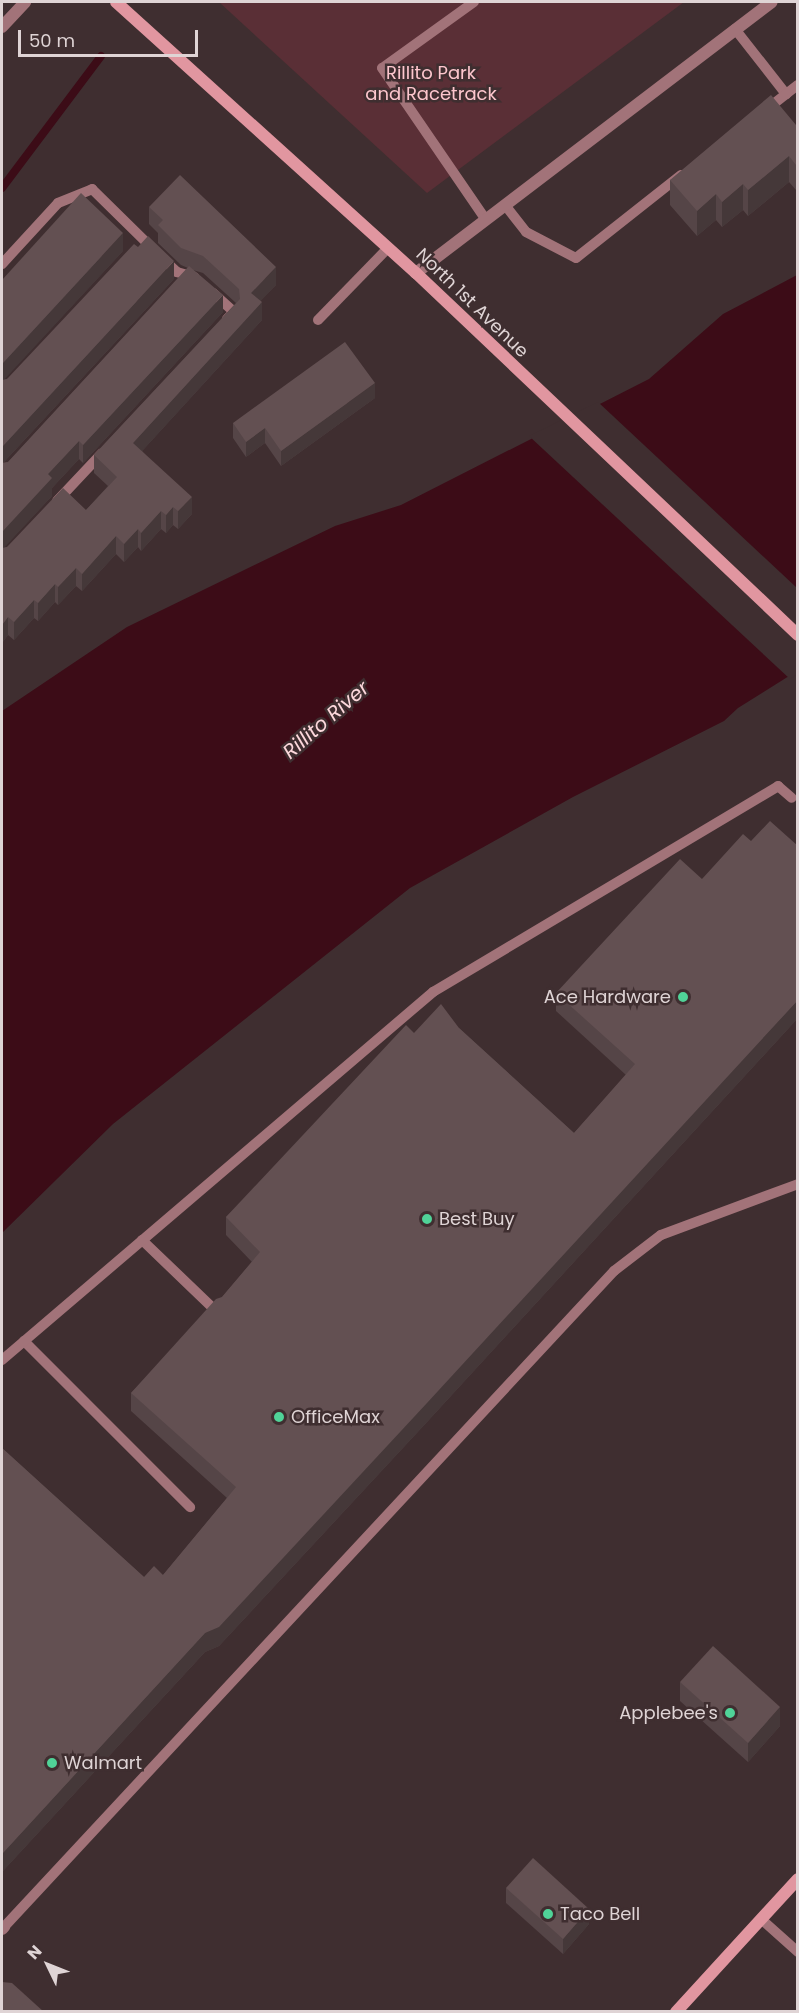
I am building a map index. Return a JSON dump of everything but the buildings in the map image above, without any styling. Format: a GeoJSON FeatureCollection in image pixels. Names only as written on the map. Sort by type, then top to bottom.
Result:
{"type":"FeatureCollection","features":[{"type":"Feature","properties":{"kind":"main road","name":"North 1st Avenue"},"geometry":{"type":"LineString","coordinates":[[116,2],[416,273],[798,635]]}},
{"type":"Feature","properties":{"kind":"main road"},"geometry":{"type":"LineString","coordinates":[[676,2012],[798,1879]]}},
{"type":"Feature","properties":{"kind":"street"},"geometry":{"type":"LineString","coordinates":[[2,27],[25,2]]}},
{"type":"Feature","properties":{"kind":"street"},"geometry":{"type":"LineString","coordinates":[[416,273],[772,2]]}},
{"type":"Feature","properties":{"kind":"lane"},"geometry":{"type":"LineString","coordinates":[[474,2],[382,68],[486,220]]}},
{"type":"Feature","properties":{"kind":"lane"},"geometry":{"type":"LineString","coordinates":[[735,29],[786,94]]}},
{"type":"Feature","properties":{"kind":"lane"},"geometry":{"type":"LineString","coordinates":[[759,114],[798,85]]}},
{"type":"Feature","properties":{"kind":"lane"},"geometry":{"type":"LineString","coordinates":[[505,205],[526,232],[576,258],[687,170]]}},
{"type":"Feature","properties":{"kind":"lane"},"geometry":{"type":"LineString","coordinates":[[2,264],[58,203],[92,189],[140,245],[177,272],[198,279],[234,312],[218,329]]}},
{"type":"Feature","properties":{"kind":"lane"},"geometry":{"type":"LineString","coordinates":[[318,320],[388,248]]}},
{"type":"Feature","properties":{"kind":"lane"},"geometry":{"type":"LineString","coordinates":[[179,284],[187,275]]}},
{"type":"Feature","properties":{"kind":"lane"},"geometry":{"type":"LineString","coordinates":[[50,509],[114,440]]}},
{"type":"Feature","properties":{"kind":"lane"},"geometry":{"type":"LineString","coordinates":[[2,1360],[433,992],[778,786],[792,798]]}},
{"type":"Feature","properties":{"kind":"lane"},"geometry":{"type":"LineString","coordinates":[[3,1928],[614,1271],[661,1235],[798,1185]]}},
{"type":"Feature","properties":{"kind":"lane"},"geometry":{"type":"LineString","coordinates":[[142,1240],[216,1311]]}},
{"type":"Feature","properties":{"kind":"lane"},"geometry":{"type":"LineString","coordinates":[[24,1341],[190,1507]]}},
{"type":"Feature","properties":{"kind":"lane"},"geometry":{"type":"LineString","coordinates":[[761,1919],[798,1952]]}},
{"type":"Feature","properties":{"kind":"green space","name":"Rillito Park and Racetrack"},"geometry":{"type":"Polygon","coordinates":[[[219,2],[684,2],[427,193],[219,2]]]}},
{"type":"Feature","properties":{"kind":"water","name":"Rillito River"},"geometry":{"type":"Polygon","coordinates":[[[797,275],[797,671],[738,708],[724,721],[573,797],[410,888],[113,1124],[2,1233],[2,711],[127,627],[335,526],[401,505],[649,379],[723,314],[797,275]]]}},
{"type":"Feature","properties":{"kind":"pier"},"geometry":{"type":"Polygon","coordinates":[[[598,402],[797,588],[798,674],[790,679],[529,436],[598,402]]]}},
{"type":"Feature","properties":{"kind":"waterway"},"geometry":{"type":"LineString","coordinates":[[2,188],[101,56]]}},
{"type":"Feature","properties":{"kind":"place","name":"Ace Hardware"},"geometry":{"type":"Point","coordinates":[683,997]}},
{"type":"Feature","properties":{"kind":"place","name":"Best Buy"},"geometry":{"type":"Point","coordinates":[427,1219]}},
{"type":"Feature","properties":{"kind":"place","name":"OfficeMax"},"geometry":{"type":"Point","coordinates":[279,1417]}},
{"type":"Feature","properties":{"kind":"place","name":"Applebee's"},"geometry":{"type":"Point","coordinates":[730,1713]}},
{"type":"Feature","properties":{"kind":"place","name":"Walmart"},"geometry":{"type":"Point","coordinates":[52,1763]}},
{"type":"Feature","properties":{"kind":"place","name":"Taco Bell"},"geometry":{"type":"Point","coordinates":[548,1914]}}]}
